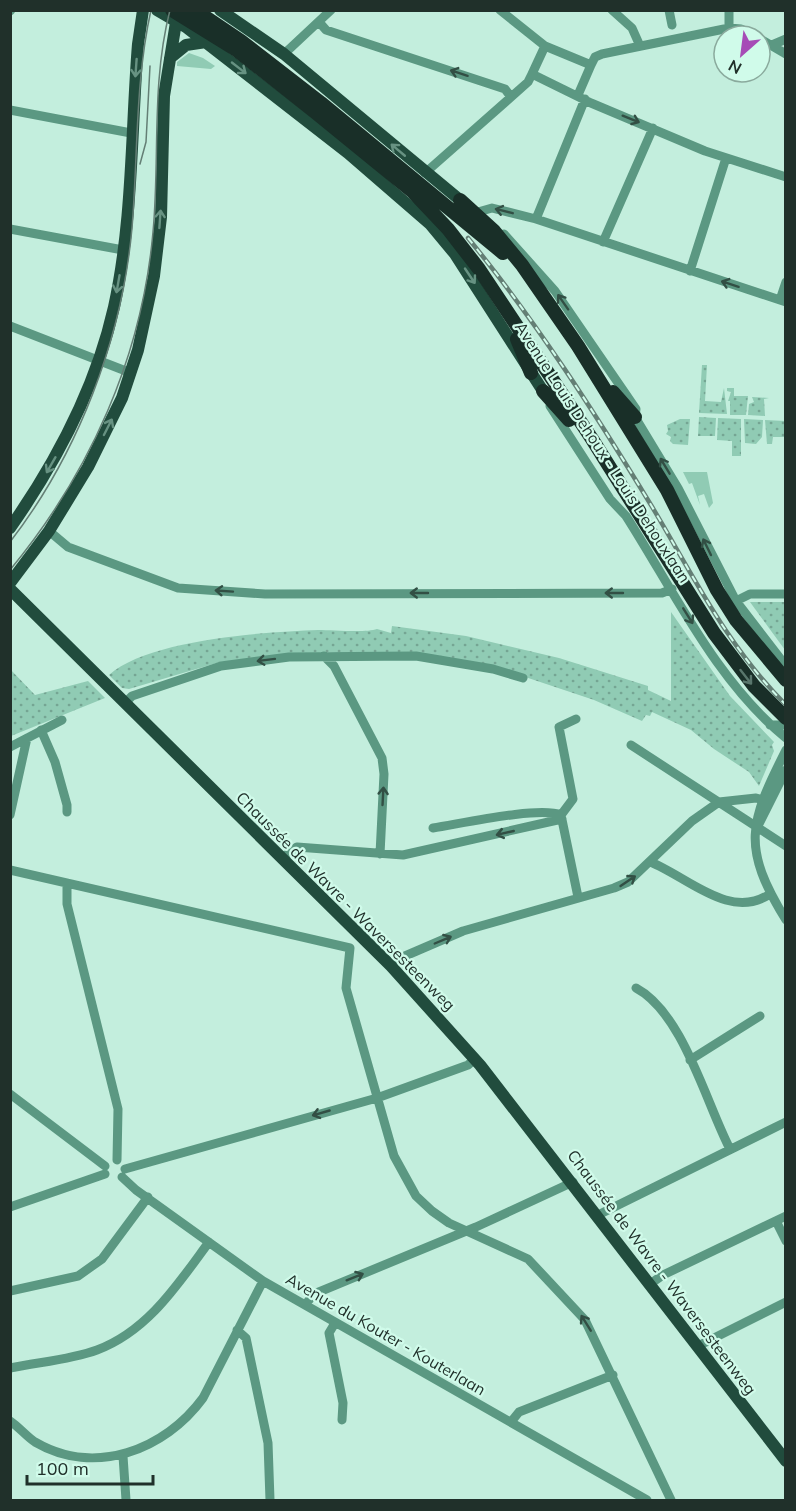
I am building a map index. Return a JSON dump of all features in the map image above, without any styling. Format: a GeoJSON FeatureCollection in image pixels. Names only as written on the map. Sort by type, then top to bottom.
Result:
{"type":"FeatureCollection","features":[{"type":"Feature","properties":{"kind":"highway"},"geometry":{"type":"LineString","coordinates":[[195,10],[241,41],[358,139],[435,214],[479,269],[735,663],[786,718]]}},
{"type":"Feature","properties":{"kind":"highway"},"geometry":{"type":"LineString","coordinates":[[175,14],[235,50],[358,139],[497,247],[544,296]]}},
{"type":"Feature","properties":{"kind":"highway"},"geometry":{"type":"LineString","coordinates":[[460,200],[494,231],[544,296],[578,346],[667,490],[736,620],[786,681]]}},
{"type":"Feature","properties":{"kind":"highway"},"geometry":{"type":"LineString","coordinates":[[509,317],[531,373]]}},
{"type":"Feature","properties":{"kind":"highway"},"geometry":{"type":"LineString","coordinates":[[578,346],[635,417]]}},
{"type":"Feature","properties":{"kind":"highway"},"geometry":{"type":"LineString","coordinates":[[543,391],[565,415],[617,491],[634,507]]}},
{"type":"Feature","properties":{"kind":"main road"},"geometry":{"type":"LineString","coordinates":[[10,528],[41,482],[68,435],[97,361],[114,308],[123,250],[138,44],[143,10]]}},
{"type":"Feature","properties":{"kind":"main road","name":"Avenue Louis Dehoux - Louis Dehouxlaan"},"geometry":{"type":"LineString","coordinates":[[157,10],[175,14],[206,42],[389,187],[430,224],[456,254],[543,391]]}},
{"type":"Feature","properties":{"kind":"main road"},"geometry":{"type":"LineString","coordinates":[[169,59],[179,47],[206,42],[205,23],[213,14],[223,12],[284,54],[460,200]]}},
{"type":"Feature","properties":{"kind":"main road"},"geometry":{"type":"LineString","coordinates":[[10,583],[49,531],[88,467],[130,373],[154,276],[160,217],[164,96],[175,14]]}},
{"type":"Feature","properties":{"kind":"main road","name":"Chaussée de Wavre - Waversesteenweg"},"geometry":{"type":"LineString","coordinates":[[10,589],[362,936],[475,1059],[573,1182],[786,1461]]}},
{"type":"Feature","properties":{"kind":"street"},"geometry":{"type":"LineString","coordinates":[[284,54],[331,10]]}},
{"type":"Feature","properties":{"kind":"street"},"geometry":{"type":"LineString","coordinates":[[500,10],[545,46],[591,65]]}},
{"type":"Feature","properties":{"kind":"street"},"geometry":{"type":"LineString","coordinates":[[612,10],[632,28],[640,46]]}},
{"type":"Feature","properties":{"kind":"street"},"geometry":{"type":"LineString","coordinates":[[669,10],[673,31]]}},
{"type":"Feature","properties":{"kind":"street"},"geometry":{"type":"LineString","coordinates":[[318,22],[326,30],[505,89],[511,97]]}},
{"type":"Feature","properties":{"kind":"street"},"geometry":{"type":"LineString","coordinates":[[536,219],[595,57],[640,46],[673,31],[712,29]]}},
{"type":"Feature","properties":{"kind":"street"},"geometry":{"type":"LineString","coordinates":[[772,45],[786,39]]}},
{"type":"Feature","properties":{"kind":"street"},"geometry":{"type":"LineString","coordinates":[[772,45],[786,54]]}},
{"type":"Feature","properties":{"kind":"street"},"geometry":{"type":"LineString","coordinates":[[425,173],[528,82],[545,46]]}},
{"type":"Feature","properties":{"kind":"street"},"geometry":{"type":"LineString","coordinates":[[532,74],[726,158],[786,177]]}},
{"type":"Feature","properties":{"kind":"street"},"geometry":{"type":"LineString","coordinates":[[10,110],[131,133]]}},
{"type":"Feature","properties":{"kind":"street"},"geometry":{"type":"LineString","coordinates":[[603,242],[653,128]]}},
{"type":"Feature","properties":{"kind":"street"},"geometry":{"type":"LineString","coordinates":[[690,271],[726,158]]}},
{"type":"Feature","properties":{"kind":"street"},"geometry":{"type":"LineString","coordinates":[[460,200],[478,212],[525,255],[555,291],[636,410],[635,417],[678,488],[736,601],[786,666]]}},
{"type":"Feature","properties":{"kind":"street"},"geometry":{"type":"LineString","coordinates":[[478,212],[492,208],[536,219],[783,301],[786,282]]}},
{"type":"Feature","properties":{"kind":"street"},"geometry":{"type":"LineString","coordinates":[[10,229],[123,250]]}},
{"type":"Feature","properties":{"kind":"street"},"geometry":{"type":"LineString","coordinates":[[10,326],[130,373]]}},
{"type":"Feature","properties":{"kind":"street","name":"Avenue Louis Dehoux - Louis Dehouxlaan"},"geometry":{"type":"LineString","coordinates":[[543,391],[610,499],[626,516],[732,684],[770,725],[786,738]]}},
{"type":"Feature","properties":{"kind":"street"},"geometry":{"type":"LineString","coordinates":[[49,531],[68,547],[178,588],[265,594],[662,593],[672,589]]}},
{"type":"Feature","properties":{"kind":"street"},"geometry":{"type":"LineString","coordinates":[[736,601],[750,594],[786,594]]}},
{"type":"Feature","properties":{"kind":"street"},"geometry":{"type":"LineString","coordinates":[[324,656],[334,666],[382,758],[384,774],[380,854]]}},
{"type":"Feature","properties":{"kind":"street"},"geometry":{"type":"LineString","coordinates":[[126,702],[132,696],[221,666],[289,657],[416,656],[492,669],[523,678]]}},
{"type":"Feature","properties":{"kind":"street"},"geometry":{"type":"LineString","coordinates":[[576,719],[560,727],[573,799],[562,817],[578,897]]}},
{"type":"Feature","properties":{"kind":"street"},"geometry":{"type":"LineString","coordinates":[[10,747],[62,720]]}},
{"type":"Feature","properties":{"kind":"street"},"geometry":{"type":"LineString","coordinates":[[770,725],[786,725]]}},
{"type":"Feature","properties":{"kind":"street"},"geometry":{"type":"LineString","coordinates":[[41,730],[55,762],[67,812]]}},
{"type":"Feature","properties":{"kind":"street"},"geometry":{"type":"LineString","coordinates":[[10,815],[27,738]]}},
{"type":"Feature","properties":{"kind":"street"},"geometry":{"type":"LineString","coordinates":[[632,745],[786,846]]}},
{"type":"Feature","properties":{"kind":"street"},"geometry":{"type":"LineString","coordinates":[[786,750],[763,799],[762,821],[757,828],[757,859],[770,894],[786,920]]}},
{"type":"Feature","properties":{"kind":"street"},"geometry":{"type":"LineString","coordinates":[[391,966],[398,959],[463,931],[628,882],[692,821],[719,802],[763,799],[786,770]]}},
{"type":"Feature","properties":{"kind":"street"},"geometry":{"type":"LineString","coordinates":[[433,828],[549,812],[562,817]]}},
{"type":"Feature","properties":{"kind":"street"},"geometry":{"type":"LineString","coordinates":[[282,858],[297,847],[403,855],[562,817]]}},
{"type":"Feature","properties":{"kind":"street"},"geometry":{"type":"LineString","coordinates":[[650,861],[722,899],[755,902],[770,894]]}},
{"type":"Feature","properties":{"kind":"street"},"geometry":{"type":"LineString","coordinates":[[10,870],[350,948]]}},
{"type":"Feature","properties":{"kind":"street"},"geometry":{"type":"LineString","coordinates":[[10,1207],[105,1170],[110,1160],[117,1160],[118,1109],[67,904],[67,883]]}},
{"type":"Feature","properties":{"kind":"street"},"geometry":{"type":"LineString","coordinates":[[362,936],[350,948],[346,987],[394,1156],[416,1196],[432,1211],[464,1230],[528,1259],[585,1320],[671,1500]]}},
{"type":"Feature","properties":{"kind":"street"},"geometry":{"type":"LineString","coordinates":[[636,988],[648,994],[679,1034],[730,1149]]}},
{"type":"Feature","properties":{"kind":"street"},"geometry":{"type":"LineString","coordinates":[[690,1060],[760,1016]]}},
{"type":"Feature","properties":{"kind":"street"},"geometry":{"type":"LineString","coordinates":[[10,1094],[105,1170],[113,1180],[124,1173],[377,1098],[468,1065],[475,1059]]}},
{"type":"Feature","properties":{"kind":"street"},"geometry":{"type":"LineString","coordinates":[[598,1215],[786,1122]]}},
{"type":"Feature","properties":{"kind":"street","name":"Avenue du Kouter - Kouterlaan"},"geometry":{"type":"LineString","coordinates":[[117,1160],[124,1173],[148,1197],[263,1281],[647,1500]]}},
{"type":"Feature","properties":{"kind":"street"},"geometry":{"type":"LineString","coordinates":[[305,1305],[314,1294],[562,1190],[573,1182]]}},
{"type":"Feature","properties":{"kind":"street"},"geometry":{"type":"LineString","coordinates":[[10,1291],[78,1276],[102,1259],[148,1197]]}},
{"type":"Feature","properties":{"kind":"street"},"geometry":{"type":"LineString","coordinates":[[650,1284],[786,1216]]}},
{"type":"Feature","properties":{"kind":"street"},"geometry":{"type":"LineString","coordinates":[[776,1221],[786,1241]]}},
{"type":"Feature","properties":{"kind":"street"},"geometry":{"type":"LineString","coordinates":[[10,1368],[95,1351],[134,1331],[154,1313],[209,1242]]}},
{"type":"Feature","properties":{"kind":"street"},"geometry":{"type":"LineString","coordinates":[[10,1421],[34,1442],[58,1452],[84,1457],[123,1456],[160,1439],[191,1414],[202,1398],[263,1281]]}},
{"type":"Feature","properties":{"kind":"street"},"geometry":{"type":"LineString","coordinates":[[698,1346],[786,1302]]}},
{"type":"Feature","properties":{"kind":"street"},"geometry":{"type":"LineString","coordinates":[[335,1323],[329,1334],[344,1403],[342,1420]]}},
{"type":"Feature","properties":{"kind":"street"},"geometry":{"type":"LineString","coordinates":[[237,1330],[246,1338],[268,1443],[270,1500]]}},
{"type":"Feature","properties":{"kind":"street"},"geometry":{"type":"LineString","coordinates":[[511,1422],[519,1412],[613,1376]]}},
{"type":"Feature","properties":{"kind":"street"},"geometry":{"type":"LineString","coordinates":[[123,1456],[126,1500]]}},
{"type":"Feature","properties":{"kind":"green space"},"geometry":{"type":"Polygon","coordinates":[[[189,53],[215,66],[211,69],[177,66],[177,62],[189,53]]]}},
{"type":"Feature","properties":{"kind":"green space"},"geometry":{"type":"Polygon","coordinates":[[[702,365],[707,365],[705,401],[721,402],[724,388],[727,414],[699,413],[702,365]]]}},
{"type":"Feature","properties":{"kind":"green space"},"geometry":{"type":"Polygon","coordinates":[[[727,388],[734,388],[734,396],[748,396],[746,415],[730,415],[730,401],[728,401],[731,392],[727,391],[727,388]]]}},
{"type":"Feature","properties":{"kind":"green space"},"geometry":{"type":"Polygon","coordinates":[[[752,397],[769,398],[764,399],[765,416],[748,415],[749,404],[754,402],[752,397]]]}},
{"type":"Feature","properties":{"kind":"green space"},"geometry":{"type":"Polygon","coordinates":[[[699,417],[716,418],[715,436],[698,436],[699,417]]]}},
{"type":"Feature","properties":{"kind":"green space"},"geometry":{"type":"Polygon","coordinates":[[[718,418],[741,419],[741,456],[732,456],[732,441],[717,440],[718,418]]]}},
{"type":"Feature","properties":{"kind":"green space"},"geometry":{"type":"Polygon","coordinates":[[[680,419],[690,419],[688,445],[673,444],[670,441],[671,437],[666,434],[667,425],[680,419]]]}},
{"type":"Feature","properties":{"kind":"green space"},"geometry":{"type":"Polygon","coordinates":[[[744,419],[763,420],[762,437],[756,444],[745,443],[744,419]]]}},
{"type":"Feature","properties":{"kind":"green space"},"geometry":{"type":"Polygon","coordinates":[[[765,420],[785,421],[785,437],[773,437],[772,444],[767,444],[765,420]]]}},
{"type":"Feature","properties":{"kind":"green space"},"geometry":{"type":"Polygon","coordinates":[[[683,472],[707,472],[713,503],[709,508],[704,494],[698,496],[700,505],[692,483],[689,484],[683,472]]]}},
{"type":"Feature","properties":{"kind":"green space"},"geometry":{"type":"Polygon","coordinates":[[[750,602],[785,602],[785,650],[750,602]]]}},
{"type":"Feature","properties":{"kind":"green space"},"geometry":{"type":"Polygon","coordinates":[[[671,612],[730,696],[774,742],[772,745],[774,751],[759,786],[749,772],[714,749],[691,730],[652,712],[642,721],[594,700],[495,667],[329,652],[220,662],[129,689],[122,688],[109,675],[127,663],[179,645],[240,636],[318,630],[377,629],[391,633],[392,626],[466,636],[559,658],[648,686],[648,690],[671,701],[671,612]]]}},
{"type":"Feature","properties":{"kind":"green space"},"geometry":{"type":"Polygon","coordinates":[[[10,669],[35,695],[88,681],[105,698],[11,736],[10,669]]]}},
{"type":"Feature","properties":{"kind":"tram line"},"geometry":{"type":"LineString","coordinates":[[10,542],[34,508],[76,433],[93,394],[118,312],[127,270],[132,228],[142,64],[151,10]]}},
{"type":"Feature","properties":{"kind":"tram line"},"geometry":{"type":"LineString","coordinates":[[10,570],[39,533],[65,494],[88,453],[124,368],[137,324],[147,278],[153,232],[160,66],[170,10]]}},
{"type":"Feature","properties":{"kind":"tram line"},"geometry":{"type":"LineString","coordinates":[[140,164],[146,142],[150,66]]}},
{"type":"Feature","properties":{"kind":"railway"},"geometry":{"type":"LineString","coordinates":[[468,238],[541,335],[586,402],[728,634],[746,659],[786,705]]}}]}
